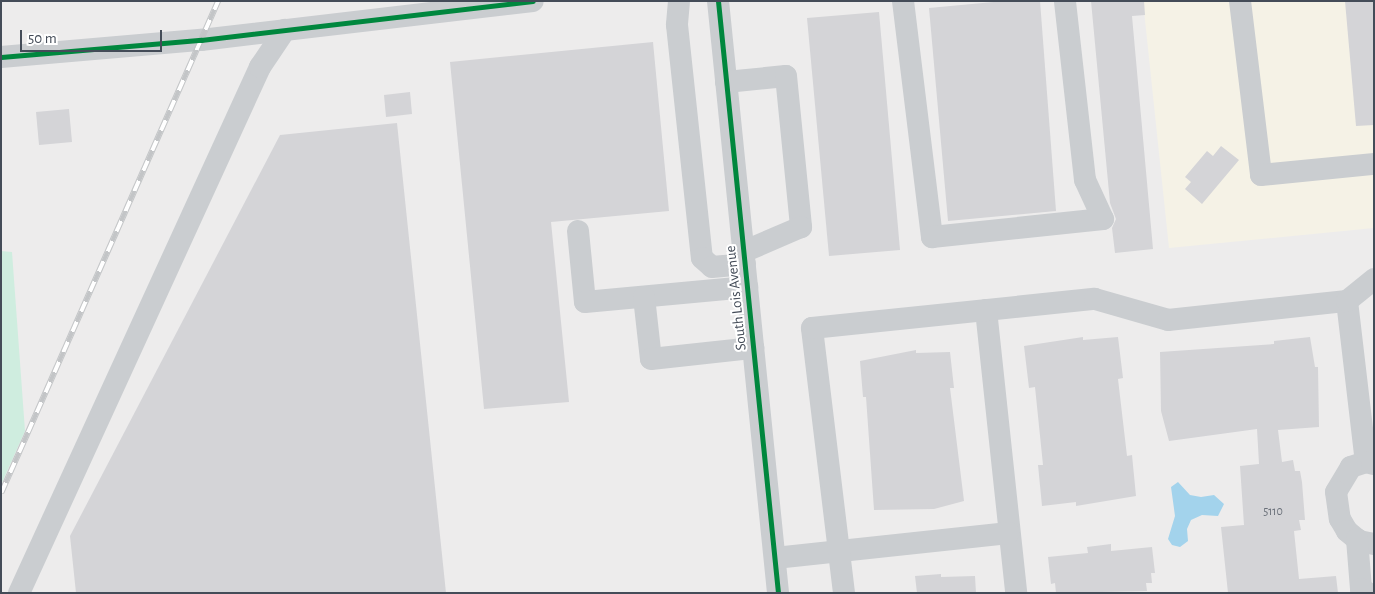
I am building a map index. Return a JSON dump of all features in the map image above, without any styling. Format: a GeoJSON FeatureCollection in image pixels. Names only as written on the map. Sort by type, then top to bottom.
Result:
{"type":"FeatureCollection","features":[{"type":"Feature","properties":{"kind":"street"},"geometry":{"type":"LineString","coordinates":[[1,57],[285,30],[533,1]]}},
{"type":"Feature","properties":{"kind":"street"},"geometry":{"type":"LineString","coordinates":[[679,1],[678,35],[702,258],[712,267],[744,258],[800,227],[786,76],[726,82]]}},
{"type":"Feature","properties":{"kind":"street","name":"South Lois Avenue"},"geometry":{"type":"LineString","coordinates":[[718,1],[778,593]]}},
{"type":"Feature","properties":{"kind":"street"},"geometry":{"type":"LineString","coordinates":[[903,1],[932,237],[1103,220],[1085,180],[1065,1]]}},
{"type":"Feature","properties":{"kind":"street"},"geometry":{"type":"LineString","coordinates":[[1240,1],[1261,175],[1374,164]]}},
{"type":"Feature","properties":{"kind":"street"},"geometry":{"type":"LineString","coordinates":[[19,593],[260,67],[285,30]]}},
{"type":"Feature","properties":{"kind":"street"},"geometry":{"type":"LineString","coordinates":[[578,231],[585,302],[747,287]]}},
{"type":"Feature","properties":{"kind":"street"},"geometry":{"type":"LineString","coordinates":[[844,593],[812,328],[1095,299],[1168,320],[1347,302],[1374,279]]}},
{"type":"Feature","properties":{"kind":"street"},"geometry":{"type":"LineString","coordinates":[[644,297],[651,359],[753,348]]}},
{"type":"Feature","properties":{"kind":"street"},"geometry":{"type":"LineString","coordinates":[[1347,302],[1370,463],[1351,468],[1336,492],[1340,519],[1365,542],[1361,589],[1368,593]]}},
{"type":"Feature","properties":{"kind":"street"},"geometry":{"type":"LineString","coordinates":[[986,310],[1016,593]]}},
{"type":"Feature","properties":{"kind":"street"},"geometry":{"type":"LineString","coordinates":[[775,558],[1009,533]]}},
{"type":"Feature","properties":{"kind":"shaded area"},"geometry":{"type":"Polygon","coordinates":[[[1143,1],[1374,1],[1374,228],[1169,248],[1143,1]]]}},
{"type":"Feature","properties":{"kind":"green space"},"geometry":{"type":"Polygon","coordinates":[[[1,251],[12,252],[25,431],[1,485],[1,251]]]}},
{"type":"Feature","properties":{"kind":"water"},"geometry":{"type":"Polygon","coordinates":[[[1178,482],[1190,495],[1201,497],[1214,495],[1224,504],[1218,516],[1202,515],[1191,520],[1187,529],[1188,541],[1180,547],[1172,545],[1168,539],[1175,516],[1171,487],[1178,482]]]}},
{"type":"Feature","properties":{"kind":"building"},"geometry":{"type":"Polygon","coordinates":[[[1004,1],[1040,1],[1056,211],[948,221],[929,8],[1004,1]]]}},
{"type":"Feature","properties":{"kind":"building"},"geometry":{"type":"Polygon","coordinates":[[[1091,1],[1144,1],[1145,15],[1132,16],[1153,249],[1115,253],[1112,228],[1116,219],[1110,203],[1091,1]]]}},
{"type":"Feature","properties":{"kind":"building"},"geometry":{"type":"Polygon","coordinates":[[[1345,1],[1374,1],[1374,125],[1356,126],[1345,1]]]}},
{"type":"Feature","properties":{"kind":"building"},"geometry":{"type":"Polygon","coordinates":[[[879,12],[900,250],[829,256],[807,18],[879,12]]]}},
{"type":"Feature","properties":{"kind":"building"},"geometry":{"type":"Polygon","coordinates":[[[653,42],[669,211],[551,222],[569,402],[484,409],[450,62],[653,42]]]}},
{"type":"Feature","properties":{"kind":"building"},"geometry":{"type":"Polygon","coordinates":[[[410,92],[412,114],[386,117],[384,95],[410,92]]]}},
{"type":"Feature","properties":{"kind":"building"},"geometry":{"type":"Polygon","coordinates":[[[69,109],[72,142],[39,145],[36,112],[69,109]]]}},
{"type":"Feature","properties":{"kind":"building"},"geometry":{"type":"Polygon","coordinates":[[[397,123],[446,593],[76,593],[70,536],[280,135],[397,123]]]}},
{"type":"Feature","properties":{"kind":"building"},"geometry":{"type":"Polygon","coordinates":[[[1221,146],[1239,160],[1202,204],[1185,189],[1191,182],[1185,177],[1207,151],[1213,156],[1221,146]]]}},
{"type":"Feature","properties":{"kind":"building"},"geometry":{"type":"Polygon","coordinates":[[[1083,337],[1083,340],[1118,337],[1123,378],[1118,379],[1127,456],[1132,455],[1136,496],[1076,506],[1076,502],[1042,506],[1038,465],[1043,465],[1035,387],[1029,388],[1024,346],[1083,337]]]}},
{"type":"Feature","properties":{"kind":"building"},"geometry":{"type":"Polygon","coordinates":[[[1310,337],[1315,367],[1318,367],[1319,427],[1278,430],[1282,462],[1293,460],[1295,471],[1300,471],[1302,482],[1305,520],[1299,520],[1301,530],[1294,531],[1299,579],[1336,576],[1338,593],[1228,593],[1221,527],[1244,525],[1240,466],[1259,464],[1257,429],[1169,441],[1161,411],[1160,352],[1274,344],[1274,341],[1310,337]]]}},
{"type":"Feature","properties":{"kind":"building"},"geometry":{"type":"Polygon","coordinates":[[[916,350],[916,353],[950,352],[954,388],[950,388],[964,501],[934,509],[874,510],[866,397],[863,397],[860,361],[916,350]]]}},
{"type":"Feature","properties":{"kind":"building"},"geometry":{"type":"Polygon","coordinates":[[[1111,544],[1111,551],[1152,547],[1155,573],[1151,573],[1152,583],[1146,583],[1147,591],[1056,593],[1055,583],[1051,584],[1048,557],[1088,553],[1087,547],[1111,544]]]}},
{"type":"Feature","properties":{"kind":"building"},"geometry":{"type":"Polygon","coordinates":[[[941,574],[941,577],[975,576],[976,593],[917,593],[915,576],[941,574]]]}},
{"type":"Feature","properties":{"kind":"railway"},"geometry":{"type":"LineString","coordinates":[[1,493],[218,1]]}},
{"type":"Feature","properties":{"kind":"cycle path"},"geometry":{"type":"LineString","coordinates":[[1,57],[201,40],[533,1]]}},
{"type":"Feature","properties":{"kind":"cycle path"},"geometry":{"type":"LineString","coordinates":[[718,1],[778,593]]}}]}
